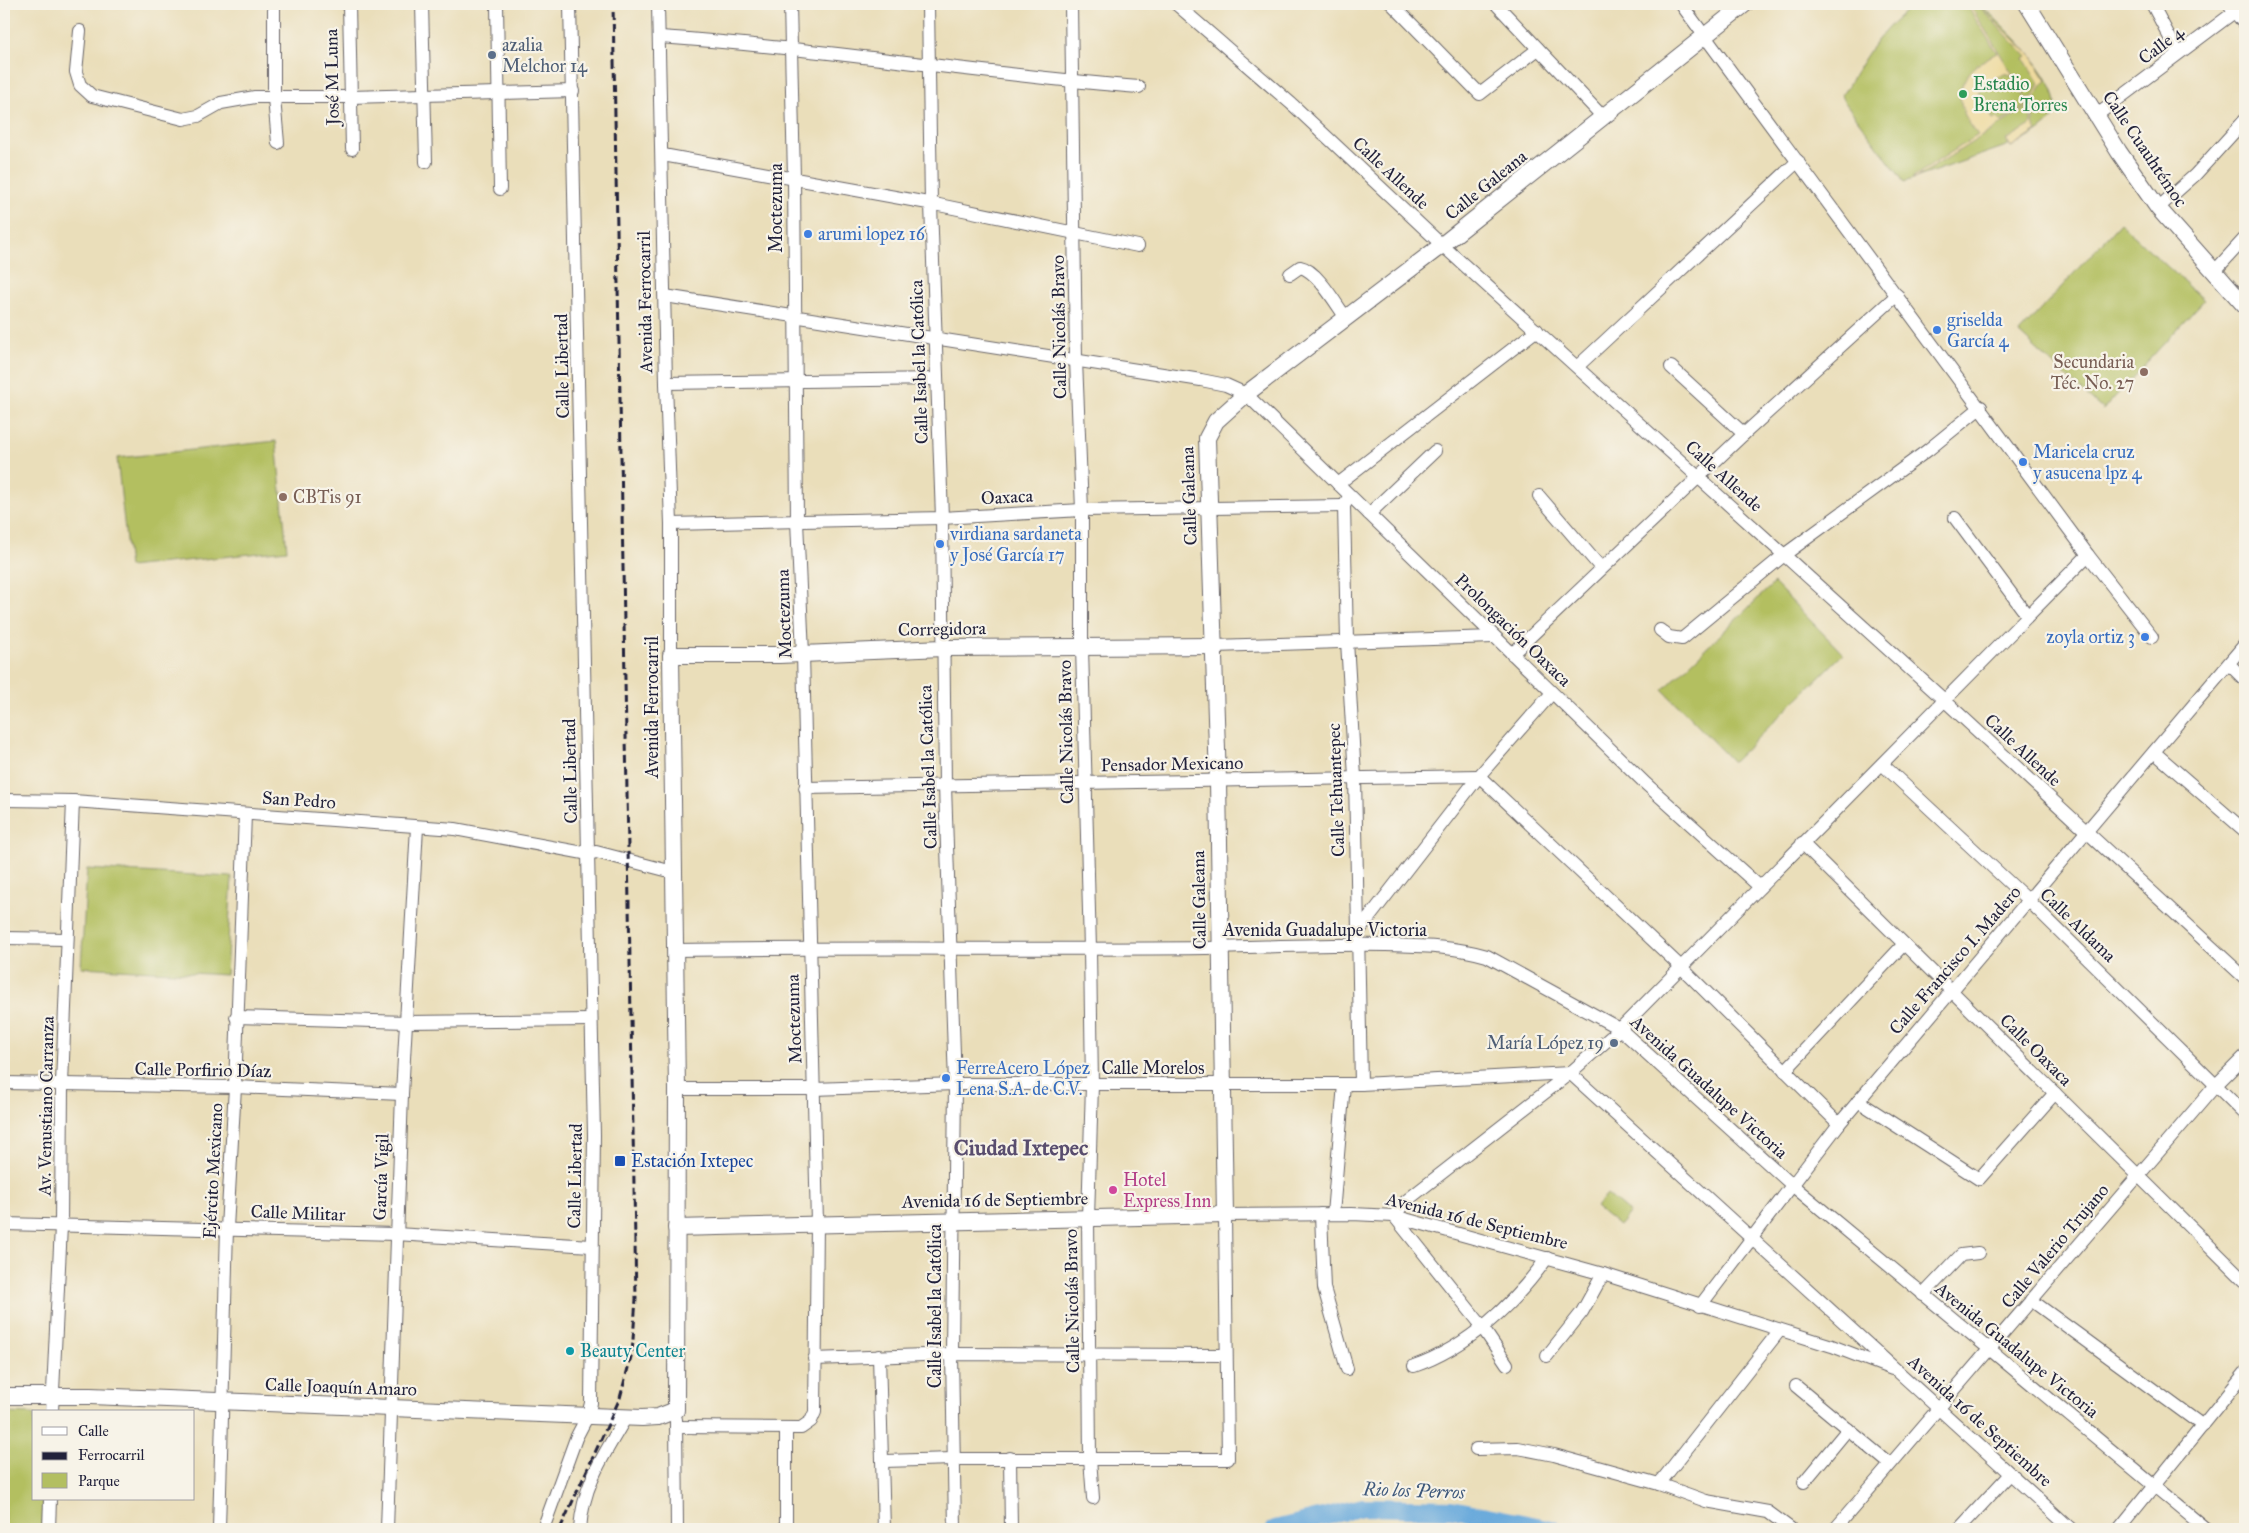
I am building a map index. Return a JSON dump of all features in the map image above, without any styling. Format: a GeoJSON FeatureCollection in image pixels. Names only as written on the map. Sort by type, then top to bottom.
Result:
{"type":"FeatureCollection","features":[{"type":"Feature","properties":{"kind":"main road","name":"Calle Galeana"},"geometry":{"type":"LineString","coordinates":[[1224,1215],[1224,1085],[1218,781],[1207,438],[1216,421],[1246,394],[1442,246],[1602,116],[1745,4]]}},
{"type":"Feature","properties":{"kind":"main road","name":"Calle Cuauhtémoc"},"geometry":{"type":"LineString","coordinates":[[2027,4],[2158,208],[2245,306]]}},
{"type":"Feature","properties":{"kind":"main road","name":"Corregidora"},"geometry":{"type":"LineString","coordinates":[[671,655],[803,654],[942,648],[1214,646]]}},
{"type":"Feature","properties":{"kind":"main road","name":"Avenida Ferrocarril"},"geometry":{"type":"LineString","coordinates":[[671,655],[677,1089],[676,1410]]}},
{"type":"Feature","properties":{"kind":"main road","name":"Avenida 16 de Septiembre"},"geometry":{"type":"LineString","coordinates":[[676,1228],[817,1223],[953,1223],[1224,1215]]}},
{"type":"Feature","properties":{"kind":"main road","name":"Calle Joaquín Amaro"},"geometry":{"type":"LineString","coordinates":[[4,1396],[53,1404],[223,1402],[652,1418],[676,1410]]}},
{"type":"Feature","properties":{"kind":"street"},"geometry":{"type":"LineString","coordinates":[[274,4],[274,98],[278,143]]}},
{"type":"Feature","properties":{"kind":"street","name":"José M Luna"},"geometry":{"type":"LineString","coordinates":[[349,4],[352,149]]}},
{"type":"Feature","properties":{"kind":"street"},"geometry":{"type":"LineString","coordinates":[[422,4],[426,162]]}},
{"type":"Feature","properties":{"kind":"street"},"geometry":{"type":"LineString","coordinates":[[496,4],[500,189]]}},
{"type":"Feature","properties":{"kind":"street","name":"Calle Libertad"},"geometry":{"type":"LineString","coordinates":[[543,1529],[576,1438],[588,1415],[591,1403],[591,1246],[594,1135],[570,4]]}},
{"type":"Feature","properties":{"kind":"street","name":"Avenida Ferrocarril"},"geometry":{"type":"LineString","coordinates":[[658,4],[671,524],[671,655]]}},
{"type":"Feature","properties":{"kind":"street","name":"Moctezuma"},"geometry":{"type":"LineString","coordinates":[[786,1429],[807,1426],[814,1412],[817,1223],[803,654],[797,521],[794,178],[790,4]]}},
{"type":"Feature","properties":{"kind":"street","name":"Calle Isabel la Católica"},"geometry":{"type":"LineString","coordinates":[[928,4],[936,379],[942,518],[945,786],[952,949],[954,1084],[952,1459],[955,1529]]}},
{"type":"Feature","properties":{"kind":"street","name":"Calle Nicolás Bravo"},"geometry":{"type":"LineString","coordinates":[[1071,4],[1076,360],[1082,510],[1082,647],[1092,1085],[1088,1218],[1090,1458],[1093,1498]]}},
{"type":"Feature","properties":{"kind":"street","name":"Calle Allende"},"geometry":{"type":"LineString","coordinates":[[1178,4],[1294,106],[1442,246],[1578,366],[1944,699],[2087,834],[2245,978]]}},
{"type":"Feature","properties":{"kind":"street"},"geometry":{"type":"LineString","coordinates":[[1392,4],[1480,94],[1538,49]]}},
{"type":"Feature","properties":{"kind":"street"},"geometry":{"type":"LineString","coordinates":[[1496,4],[1602,116]]}},
{"type":"Feature","properties":{"kind":"street"},"geometry":{"type":"LineString","coordinates":[[1681,4],[2088,554],[2152,637]]}},
{"type":"Feature","properties":{"kind":"street"},"geometry":{"type":"LineString","coordinates":[[2152,4],[2178,53]]}},
{"type":"Feature","properties":{"kind":"street"},"geometry":{"type":"LineString","coordinates":[[2237,6],[2245,25]]}},
{"type":"Feature","properties":{"kind":"street","name":"Calle 4"},"geometry":{"type":"LineString","coordinates":[[2097,115],[2237,6]]}},
{"type":"Feature","properties":{"kind":"street"},"geometry":{"type":"LineString","coordinates":[[80,31],[76,72],[80,85],[92,96],[183,119],[198,116],[221,103],[234,99],[350,98],[573,91]]}},
{"type":"Feature","properties":{"kind":"street"},"geometry":{"type":"LineString","coordinates":[[660,37],[791,49],[1139,87]]}},
{"type":"Feature","properties":{"kind":"street"},"geometry":{"type":"LineString","coordinates":[[2158,208],[2195,175],[2245,120]]}},
{"type":"Feature","properties":{"kind":"street"},"geometry":{"type":"LineString","coordinates":[[663,155],[932,204],[1138,246]]}},
{"type":"Feature","properties":{"kind":"street"},"geometry":{"type":"LineString","coordinates":[[1578,366],[1798,161]]}},
{"type":"Feature","properties":{"kind":"street"},"geometry":{"type":"LineString","coordinates":[[2214,272],[2245,238]]}},
{"type":"Feature","properties":{"kind":"street"},"geometry":{"type":"LineString","coordinates":[[1290,274],[1300,267],[1306,268],[1318,280],[1346,318]]}},
{"type":"Feature","properties":{"kind":"street"},"geometry":{"type":"LineString","coordinates":[[665,296],[1201,380],[1226,385],[1246,394]]}},
{"type":"Feature","properties":{"kind":"street"},"geometry":{"type":"LineString","coordinates":[[1512,654],[1744,434],[1897,296]]}},
{"type":"Feature","properties":{"kind":"street"},"geometry":{"type":"LineString","coordinates":[[1338,484],[1537,330]]}},
{"type":"Feature","properties":{"kind":"street"},"geometry":{"type":"LineString","coordinates":[[1671,367],[1744,434]]}},
{"type":"Feature","properties":{"kind":"street"},"geometry":{"type":"LineString","coordinates":[[666,383],[936,379]]}},
{"type":"Feature","properties":{"kind":"street","name":"Prolongación Oaxaca"},"geometry":{"type":"LineString","coordinates":[[1246,394],[1338,484],[1347,500],[1369,514],[1646,784],[1760,886]]}},
{"type":"Feature","properties":{"kind":"street"},"geometry":{"type":"LineString","coordinates":[[1660,630],[1669,637],[1682,639],[1784,555],[1928,450],[1981,407]]}},
{"type":"Feature","properties":{"kind":"street"},"geometry":{"type":"LineString","coordinates":[[1369,514],[1434,451]]}},
{"type":"Feature","properties":{"kind":"street"},"geometry":{"type":"LineString","coordinates":[[1539,496],[1601,568]]}},
{"type":"Feature","properties":{"kind":"street","name":"Oaxaca"},"geometry":{"type":"LineString","coordinates":[[671,524],[942,518],[1082,510],[1210,508],[1347,500]]}},
{"type":"Feature","properties":{"kind":"street","name":"Calle Tehuantepec"},"geometry":{"type":"LineString","coordinates":[[1347,500],[1347,641],[1355,777],[1362,1084]]}},
{"type":"Feature","properties":{"kind":"street"},"geometry":{"type":"LineString","coordinates":[[1955,518],[2028,615]]}},
{"type":"Feature","properties":{"kind":"street"},"geometry":{"type":"LineString","coordinates":[[1507,1364],[1482,1328],[1394,1216],[1406,1201],[1570,1072],[1620,1030],[2088,554]]}},
{"type":"Feature","properties":{"kind":"street"},"geometry":{"type":"LineString","coordinates":[[1214,646],[1494,637]]}},
{"type":"Feature","properties":{"kind":"street","name":"Calle Francisco I. Madero"},"geometry":{"type":"LineString","coordinates":[[1700,1306],[1838,1124],[2087,834],[2245,644]]}},
{"type":"Feature","properties":{"kind":"street"},"geometry":{"type":"LineString","coordinates":[[2229,664],[2245,680]]}},
{"type":"Feature","properties":{"kind":"street"},"geometry":{"type":"LineString","coordinates":[[1358,938],[1479,776],[1552,693]]}},
{"type":"Feature","properties":{"kind":"street"},"geometry":{"type":"LineString","coordinates":[[2154,752],[2245,831]]}},
{"type":"Feature","properties":{"kind":"street","name":"Calle Aldama"},"geometry":{"type":"LineString","coordinates":[[1882,764],[2029,901],[2245,1114]]}},
{"type":"Feature","properties":{"kind":"street"},"geometry":{"type":"LineString","coordinates":[[1479,776],[1681,966],[1838,1124]]}},
{"type":"Feature","properties":{"kind":"street","name":"Pensador Mexicano"},"geometry":{"type":"LineString","coordinates":[[806,788],[1479,776]]}},
{"type":"Feature","properties":{"kind":"street","name":"San Pedro"},"geometry":{"type":"LineString","coordinates":[[4,800],[73,801],[456,829],[589,854],[596,852],[673,872]]}},
{"type":"Feature","properties":{"kind":"street","name":"Av. Venustiano Carranza"},"geometry":{"type":"LineString","coordinates":[[53,1404],[61,1226],[62,1085],[73,801]]}},
{"type":"Feature","properties":{"kind":"street","name":"Ejército Mexicano"},"geometry":{"type":"LineString","coordinates":[[219,1529],[227,1228],[235,1087],[236,1017],[245,814]]}},
{"type":"Feature","properties":{"kind":"street","name":"García Vigil"},"geometry":{"type":"LineString","coordinates":[[387,1529],[402,1094],[418,827]]}},
{"type":"Feature","properties":{"kind":"street","name":"Calle Oaxaca"},"geometry":{"type":"LineString","coordinates":[[1802,843],[2245,1281]]}},
{"type":"Feature","properties":{"kind":"street"},"geometry":{"type":"LineString","coordinates":[[4,938],[68,939]]}},
{"type":"Feature","properties":{"kind":"street","name":"Avenida Guadalupe Victoria"},"geometry":{"type":"LineString","coordinates":[[674,950],[810,948],[1090,950],[1220,948],[1358,938],[1463,949],[1487,956],[1620,1030],[1792,1185],[2206,1529]]}},
{"type":"Feature","properties":{"kind":"street"},"geometry":{"type":"LineString","coordinates":[[1785,1071],[1904,944]]}},
{"type":"Feature","properties":{"kind":"street"},"geometry":{"type":"LineString","coordinates":[[236,1017],[407,1022],[591,1020]]}},
{"type":"Feature","properties":{"kind":"street","name":"Calle Valerio Trujano"},"geometry":{"type":"LineString","coordinates":[[1835,1529],[1938,1408],[1990,1351],[2216,1085],[2245,1056]]}},
{"type":"Feature","properties":{"kind":"street"},"geometry":{"type":"LineString","coordinates":[[1570,1072],[1899,1372]]}},
{"type":"Feature","properties":{"kind":"street","name":"Calle Morelos"},"geometry":{"type":"LineString","coordinates":[[677,1089],[814,1089],[954,1084],[1362,1084],[1570,1072]]}},
{"type":"Feature","properties":{"kind":"street","name":"Calle Porfirio Díaz"},"geometry":{"type":"LineString","coordinates":[[4,1082],[62,1085],[235,1087],[402,1094]]}},
{"type":"Feature","properties":{"kind":"street"},"geometry":{"type":"LineString","coordinates":[[1344,1084],[1327,1214],[1324,1288],[1347,1369]]}},
{"type":"Feature","properties":{"kind":"street"},"geometry":{"type":"LineString","coordinates":[[1858,1101],[1979,1179],[2055,1094]]}},
{"type":"Feature","properties":{"kind":"street","name":"Avenida 16 de Septiembre"},"geometry":{"type":"LineString","coordinates":[[1224,1215],[1327,1214],[1394,1216],[1603,1274],[1780,1330],[1899,1372],[2071,1529]]}},
{"type":"Feature","properties":{"kind":"street"},"geometry":{"type":"LineString","coordinates":[[884,1461],[1010,1458],[1228,1459],[1224,1215]]}},
{"type":"Feature","properties":{"kind":"street","name":"Calle Militar"},"geometry":{"type":"LineString","coordinates":[[4,1224],[227,1228],[396,1234],[591,1246]]}},
{"type":"Feature","properties":{"kind":"street"},"geometry":{"type":"LineString","coordinates":[[1923,1295],[1962,1255],[1978,1253]]}},
{"type":"Feature","properties":{"kind":"street"},"geometry":{"type":"LineString","coordinates":[[1414,1366],[1440,1355],[1482,1328],[1537,1271],[1547,1258]]}},
{"type":"Feature","properties":{"kind":"street"},"geometry":{"type":"LineString","coordinates":[[1547,1356],[1582,1312],[1603,1274]]}},
{"type":"Feature","properties":{"kind":"street"},"geometry":{"type":"LineString","coordinates":[[2032,1300],[2202,1426]]}},
{"type":"Feature","properties":{"kind":"street"},"geometry":{"type":"LineString","coordinates":[[1659,1484],[1780,1330]]}},
{"type":"Feature","properties":{"kind":"street"},"geometry":{"type":"LineString","coordinates":[[814,1359],[952,1354],[1226,1355]]}},
{"type":"Feature","properties":{"kind":"street"},"geometry":{"type":"LineString","coordinates":[[879,1356],[884,1461],[884,1529]]}},
{"type":"Feature","properties":{"kind":"street"},"geometry":{"type":"LineString","coordinates":[[2119,1529],[2245,1373]]}},
{"type":"Feature","properties":{"kind":"street"},"geometry":{"type":"LineString","coordinates":[[1796,1386],[1890,1464]]}},
{"type":"Feature","properties":{"kind":"street"},"geometry":{"type":"LineString","coordinates":[[676,1410],[677,1529]]}},
{"type":"Feature","properties":{"kind":"street"},"geometry":{"type":"LineString","coordinates":[[580,1529],[582,1507],[591,1478],[626,1417]]}},
{"type":"Feature","properties":{"kind":"street"},"geometry":{"type":"LineString","coordinates":[[676,1427],[786,1429],[786,1529]]}},
{"type":"Feature","properties":{"kind":"street"},"geometry":{"type":"LineString","coordinates":[[1804,1482],[1848,1429]]}},
{"type":"Feature","properties":{"kind":"street"},"geometry":{"type":"LineString","coordinates":[[1476,1449],[1518,1448],[1554,1454],[1659,1484],[1706,1501],[1768,1512],[1791,1529]]}},
{"type":"Feature","properties":{"kind":"street"},"geometry":{"type":"LineString","coordinates":[[1010,1458],[1011,1529]]}},
{"type":"Feature","properties":{"kind":"street"},"geometry":{"type":"LineString","coordinates":[[1959,1529],[2010,1474]]}},
{"type":"Feature","properties":{"kind":"street"},"geometry":{"type":"LineString","coordinates":[[50,1500],[50,1529]]}},
{"type":"Feature","properties":{"kind":"green space","name":"Estadio Brena Torres"},"geometry":{"type":"Polygon","coordinates":[[[1915,4],[1980,4],[2018,41],[2044,74],[2053,90],[2056,105],[2052,119],[2038,131],[2011,148],[2009,145],[1904,182],[1844,101],[1842,95],[1873,46],[1902,14],[1915,4]]]}},
{"type":"Feature","properties":{"kind":"green space"},"geometry":{"type":"Polygon","coordinates":[[[2120,223],[2204,300],[2103,410],[2019,333],[2120,223]]]}},
{"type":"Feature","properties":{"kind":"green space"},"geometry":{"type":"Polygon","coordinates":[[[276,441],[287,550],[129,567],[117,458],[276,441]]]}},
{"type":"Feature","properties":{"kind":"green space"},"geometry":{"type":"Polygon","coordinates":[[[1774,583],[1843,654],[1733,762],[1663,690],[1774,583]]]}},
{"type":"Feature","properties":{"kind":"green space"},"geometry":{"type":"Polygon","coordinates":[[[87,869],[232,877],[226,975],[81,967],[87,869]]]}},
{"type":"Feature","properties":{"kind":"green space"},"geometry":{"type":"Polygon","coordinates":[[[1607,1194],[1630,1213],[1619,1226],[1596,1207],[1607,1194]]]}},
{"type":"Feature","properties":{"kind":"green space"},"geometry":{"type":"Polygon","coordinates":[[[4,1413],[32,1414],[32,1500],[44,1500],[43,1529],[4,1529],[4,1413]]]}},
{"type":"Feature","properties":{"kind":"sand"},"geometry":{"type":"Polygon","coordinates":[[[1966,4],[1969,4],[2028,99],[2033,97],[2039,83],[2024,59],[2027,57],[1977,4],[2031,55],[2047,81],[2041,85],[2035,98],[2038,104],[2033,109],[2033,124],[2037,131],[2011,148],[2006,140],[2031,125],[2031,109],[2028,107],[1914,179],[1913,177],[1978,135],[1963,110],[1960,99],[1961,88],[1973,69],[1997,53],[1966,4]],[[2004,73],[1980,88],[1978,96],[1993,119],[1997,118],[2001,122],[2027,106],[2027,100],[2011,75],[2004,73]]]}},
{"type":"Feature","properties":{"kind":"waterway","name":"Rio los Perros"},"geometry":{"type":"LineString","coordinates":[[1275,1529],[1363,1507],[1452,1509],[1552,1529]]}},
{"type":"Feature","properties":{"kind":"railway"},"geometry":{"type":"LineString","coordinates":[[560,1529],[620,1398],[632,1353],[636,1299],[613,4]]}},
{"type":"Feature","properties":{"kind":"place","name":"azalia Melchor 14"},"geometry":{"type":"Point","coordinates":[492,55]}},
{"type":"Feature","properties":{"kind":"place","name":"Estadio Brena Torres"},"geometry":{"type":"Point","coordinates":[1963,94]}},
{"type":"Feature","properties":{"kind":"place","name":"arumi lopez 16"},"geometry":{"type":"Point","coordinates":[808,234]}},
{"type":"Feature","properties":{"kind":"place","name":"griselda García 4"},"geometry":{"type":"Point","coordinates":[1937,330]}},
{"type":"Feature","properties":{"kind":"place","name":"Secundaria Téc. No. 27"},"geometry":{"type":"Point","coordinates":[2144,372]}},
{"type":"Feature","properties":{"kind":"place","name":"Maricela cruz y asucena lpz 4"},"geometry":{"type":"Point","coordinates":[2023,462]}},
{"type":"Feature","properties":{"kind":"place","name":"CBTis 91"},"geometry":{"type":"Point","coordinates":[283,497]}},
{"type":"Feature","properties":{"kind":"place","name":"virdiana sardaneta y José García 17"},"geometry":{"type":"Point","coordinates":[940,544]}},
{"type":"Feature","properties":{"kind":"place","name":"zoyla ortiz 3"},"geometry":{"type":"Point","coordinates":[2145,637]}},
{"type":"Feature","properties":{"kind":"place","name":"María López 19"},"geometry":{"type":"Point","coordinates":[1614,1043]}},
{"type":"Feature","properties":{"kind":"place","name":"FerreAcero López Lena S.A. de C.V."},"geometry":{"type":"Point","coordinates":[946,1078]}},
{"type":"Feature","properties":{"kind":"place","name":"Estación Ixtepec"},"geometry":{"type":"Point","coordinates":[620,1161]}},
{"type":"Feature","properties":{"kind":"place","name":"Hotel Express Inn"},"geometry":{"type":"Point","coordinates":[1113,1190]}},
{"type":"Feature","properties":{"kind":"place","name":"Beauty Center"},"geometry":{"type":"Point","coordinates":[570,1351]}},
{"type":"Feature","properties":{"kind":"district","name":"Ciudad Ixtepec"},"geometry":{"type":"Point","coordinates":[1021,1147]}}]}
